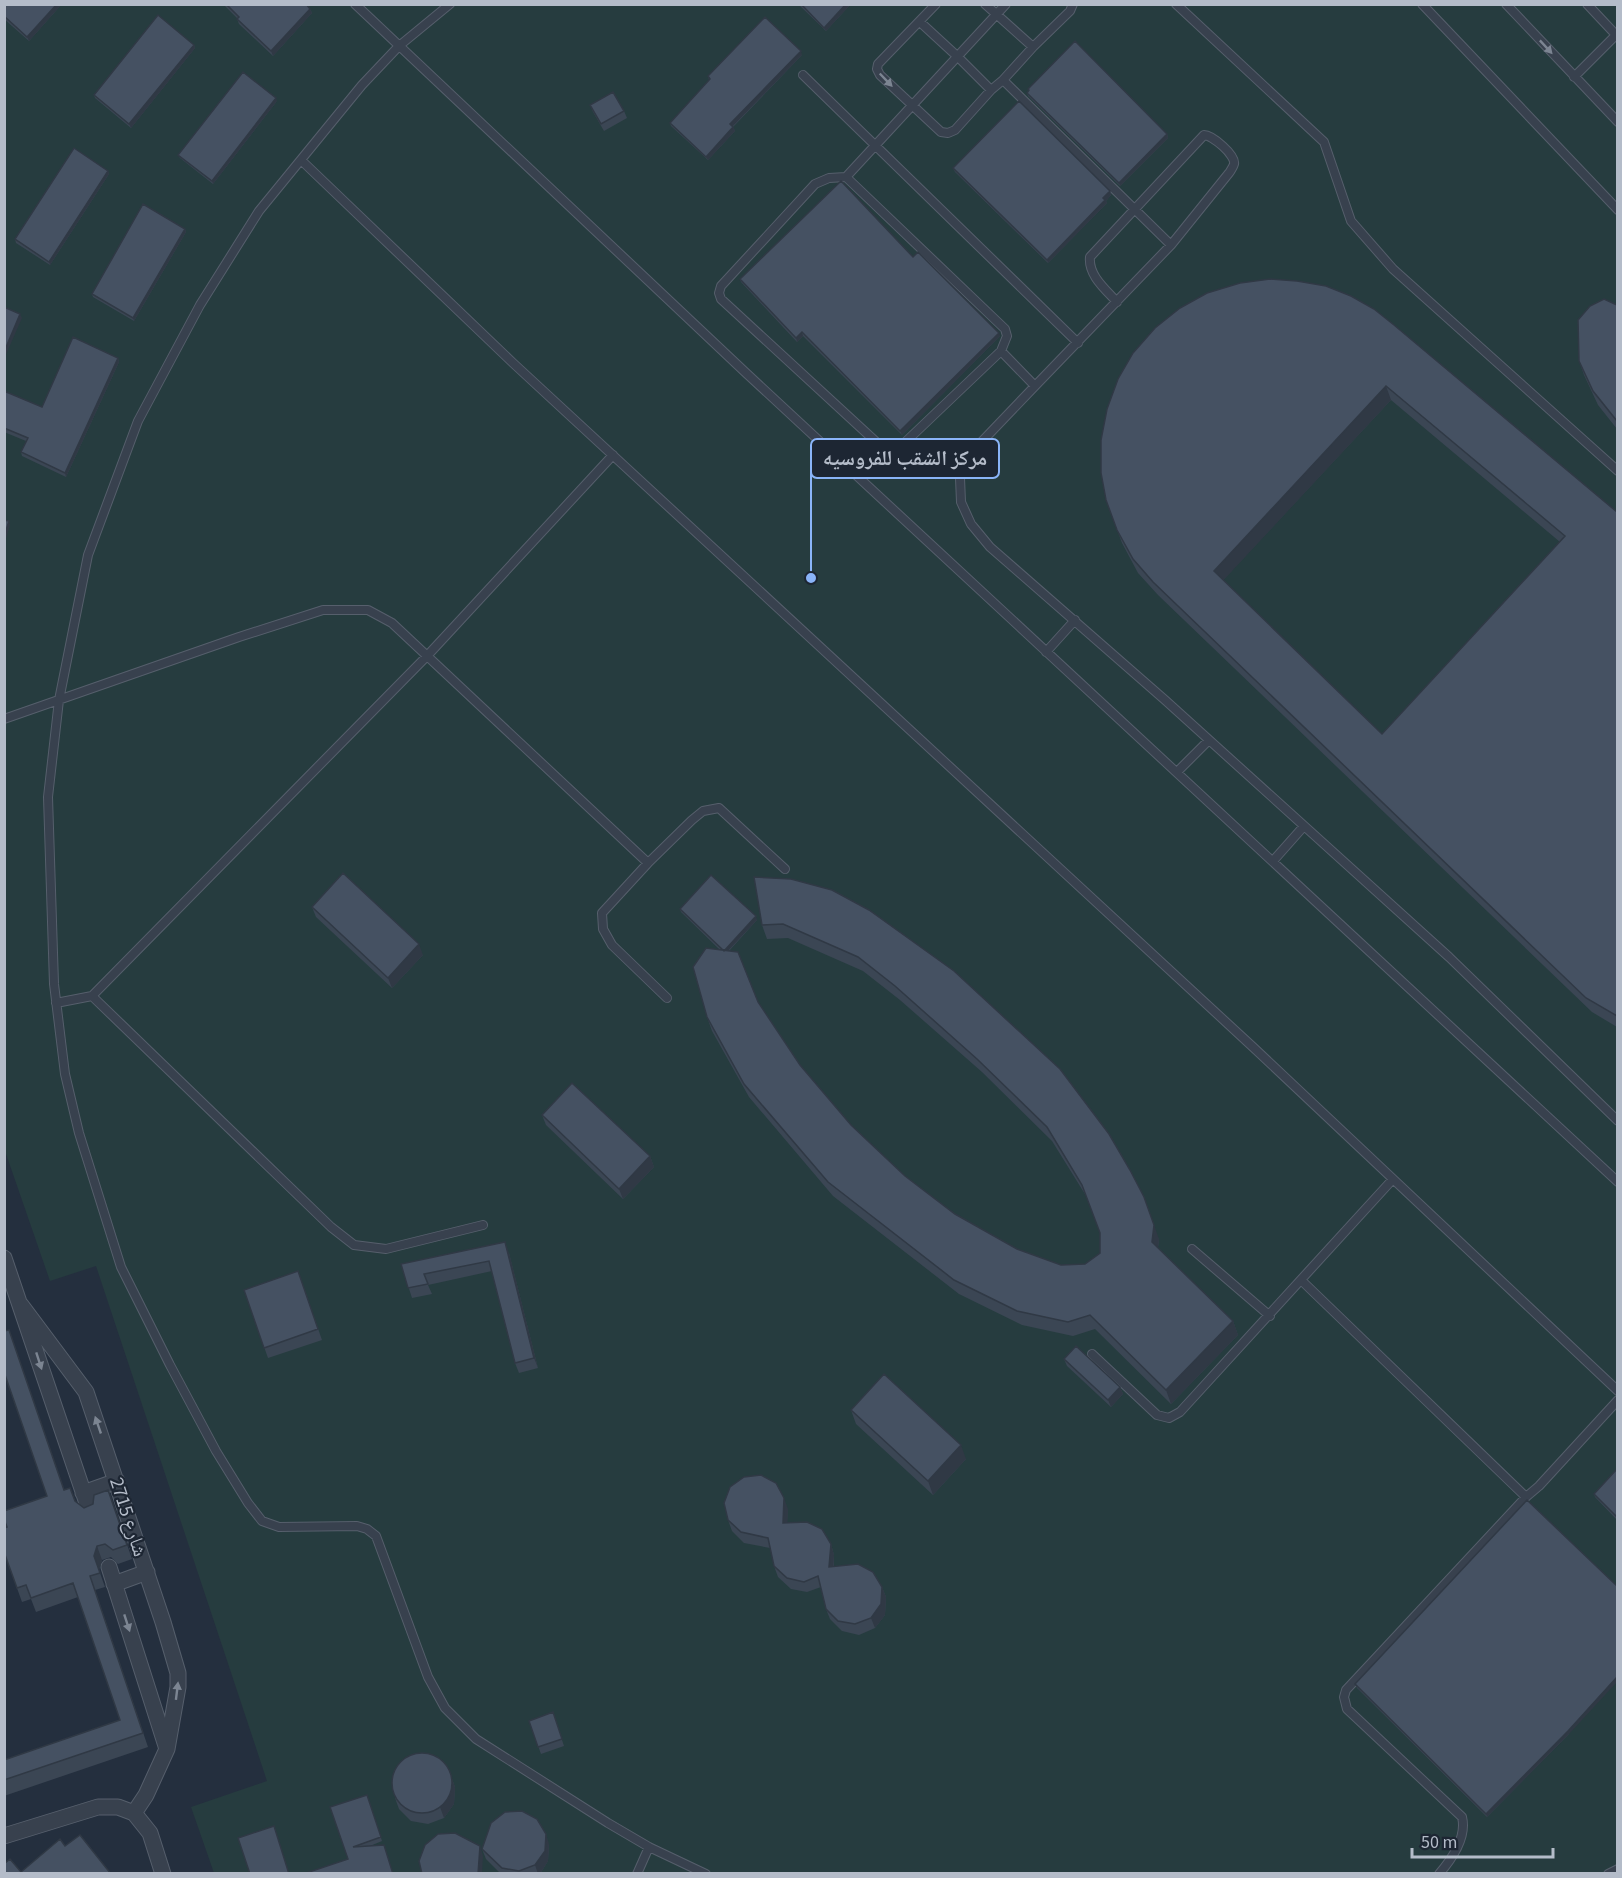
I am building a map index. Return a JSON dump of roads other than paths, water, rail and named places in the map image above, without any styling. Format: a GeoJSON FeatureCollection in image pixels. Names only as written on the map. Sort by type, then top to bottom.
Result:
{"type":"FeatureCollection","features":[{"type":"Feature","properties":{"kind":"street","name":"شارع 2715"},"geometry":{"type":"LineString","coordinates":[[4,1258],[90,1512]]}},
{"type":"Feature","properties":{"kind":"street","name":"شارع 2715"},"geometry":{"type":"LineString","coordinates":[[21,1305],[86,1392],[147,1572],[178,1673],[178,1688],[167,1749],[146,1795],[134,1813]]}},
{"type":"Feature","properties":{"kind":"street"},"geometry":{"type":"LineString","coordinates":[[83,1493],[117,1481]]}},
{"type":"Feature","properties":{"kind":"street","name":"شارع 2715"},"geometry":{"type":"LineString","coordinates":[[109,1567],[167,1749]]}},
{"type":"Feature","properties":{"kind":"street"},"geometry":{"type":"LineString","coordinates":[[114,1584],[147,1572]]}},
{"type":"Feature","properties":{"kind":"street"},"geometry":{"type":"LineString","coordinates":[[4,1836],[98,1807],[118,1806],[134,1813],[150,1833],[163,1874]]}},
{"type":"Feature","properties":{"kind":"lane"},"geometry":{"type":"LineString","coordinates":[[356,4],[745,372],[1617,1182]]}},
{"type":"Feature","properties":{"kind":"lane"},"geometry":{"type":"LineString","coordinates":[[450,4],[399,46],[362,85],[259,211],[200,305],[138,421],[88,555],[59,700],[48,797],[50,911],[56,1003],[65,1074],[79,1133],[121,1267],[216,1451],[248,1503],[262,1521],[279,1527],[357,1526],[367,1529],[376,1536],[428,1677],[445,1708],[476,1739],[649,1847],[706,1874]]}},
{"type":"Feature","properties":{"kind":"lane"},"geometry":{"type":"LineString","coordinates":[[936,4],[878,64],[877,69],[940,132],[948,133],[955,130],[991,90],[1070,11],[1073,4]]}},
{"type":"Feature","properties":{"kind":"lane"},"geometry":{"type":"LineString","coordinates":[[985,4],[1033,47]]}},
{"type":"Feature","properties":{"kind":"lane"},"geometry":{"type":"LineString","coordinates":[[846,177],[1005,329],[1006,336],[1001,351],[897,450],[891,452],[886,451],[721,299],[719,293],[722,286],[815,184],[829,178],[846,177],[1006,4]]}},
{"type":"Feature","properties":{"kind":"lane"},"geometry":{"type":"LineString","coordinates":[[1176,4],[1324,142],[1351,222],[1393,269],[1617,471]]}},
{"type":"Feature","properties":{"kind":"lane"},"geometry":{"type":"LineString","coordinates":[[1422,4],[1617,210]]}},
{"type":"Feature","properties":{"kind":"lane"},"geometry":{"type":"LineString","coordinates":[[1506,4],[1617,122]]}},
{"type":"Feature","properties":{"kind":"lane"},"geometry":{"type":"LineString","coordinates":[[1574,77],[1616,36],[1587,4]]}},
{"type":"Feature","properties":{"kind":"lane"},"geometry":{"type":"LineString","coordinates":[[920,22],[991,90]]}},
{"type":"Feature","properties":{"kind":"lane"},"geometry":{"type":"LineString","coordinates":[[803,75],[1078,343]]}},
{"type":"Feature","properties":{"kind":"lane"},"geometry":{"type":"LineString","coordinates":[[1003,80],[1171,245]]}},
{"type":"Feature","properties":{"kind":"lane"},"geometry":{"type":"LineString","coordinates":[[1117,302],[1093,274],[1089,267],[1090,257],[1204,135],[1211,135],[1233,157],[1234,165],[1171,245],[1117,302],[1078,343],[968,456],[960,478],[961,502],[971,524],[990,547],[1075,620],[1449,957],[1617,1121]]}},
{"type":"Feature","properties":{"kind":"lane"},"geometry":{"type":"LineString","coordinates":[[301,160],[613,455],[1617,1390]]}},
{"type":"Feature","properties":{"kind":"lane"},"geometry":{"type":"LineString","coordinates":[[1001,351],[1035,386]]}},
{"type":"Feature","properties":{"kind":"lane"},"geometry":{"type":"LineString","coordinates":[[56,1003],[92,996],[427,656],[613,455]]}},
{"type":"Feature","properties":{"kind":"lane"},"geometry":{"type":"LineString","coordinates":[[4,719],[323,610],[368,610],[392,623],[648,863]]}},
{"type":"Feature","properties":{"kind":"lane"},"geometry":{"type":"LineString","coordinates":[[1046,651],[1075,620]]}},
{"type":"Feature","properties":{"kind":"lane"},"geometry":{"type":"LineString","coordinates":[[1177,772],[1209,740]]}},
{"type":"Feature","properties":{"kind":"lane"},"geometry":{"type":"LineString","coordinates":[[667,998],[612,945],[603,929],[602,913],[648,863],[704,811],[718,808],[785,869]]}},
{"type":"Feature","properties":{"kind":"lane"},"geometry":{"type":"LineString","coordinates":[[1273,861],[1304,826]]}},
{"type":"Feature","properties":{"kind":"lane"},"geometry":{"type":"LineString","coordinates":[[92,996],[331,1227],[354,1245],[386,1249],[483,1225]]}},
{"type":"Feature","properties":{"kind":"lane"},"geometry":{"type":"LineString","coordinates":[[1092,1354],[1157,1415],[1169,1418],[1180,1412],[1393,1179]]}},
{"type":"Feature","properties":{"kind":"lane"},"geometry":{"type":"LineString","coordinates":[[1192,1249],[1270,1316]]}},
{"type":"Feature","properties":{"kind":"lane"},"geometry":{"type":"LineString","coordinates":[[1301,1280],[1526,1497]]}},
{"type":"Feature","properties":{"kind":"lane"},"geometry":{"type":"LineString","coordinates":[[1439,1874],[1455,1851],[1464,1830],[1462,1817],[1347,1709],[1344,1697],[1346,1690],[1617,1400]]}},
{"type":"Feature","properties":{"kind":"lane"},"geometry":{"type":"LineString","coordinates":[[637,1874],[649,1847]]}},
{"type":"Feature","properties":{"kind":"lane"},"geometry":{"type":"LineString","coordinates":[[1608,1874],[1617,1869]]}},
{"type":"Feature","properties":{"kind":"place","name":"مركز الشقب للفروسيه"},"geometry":{"type":"Point","coordinates":[811,578]}}]}
